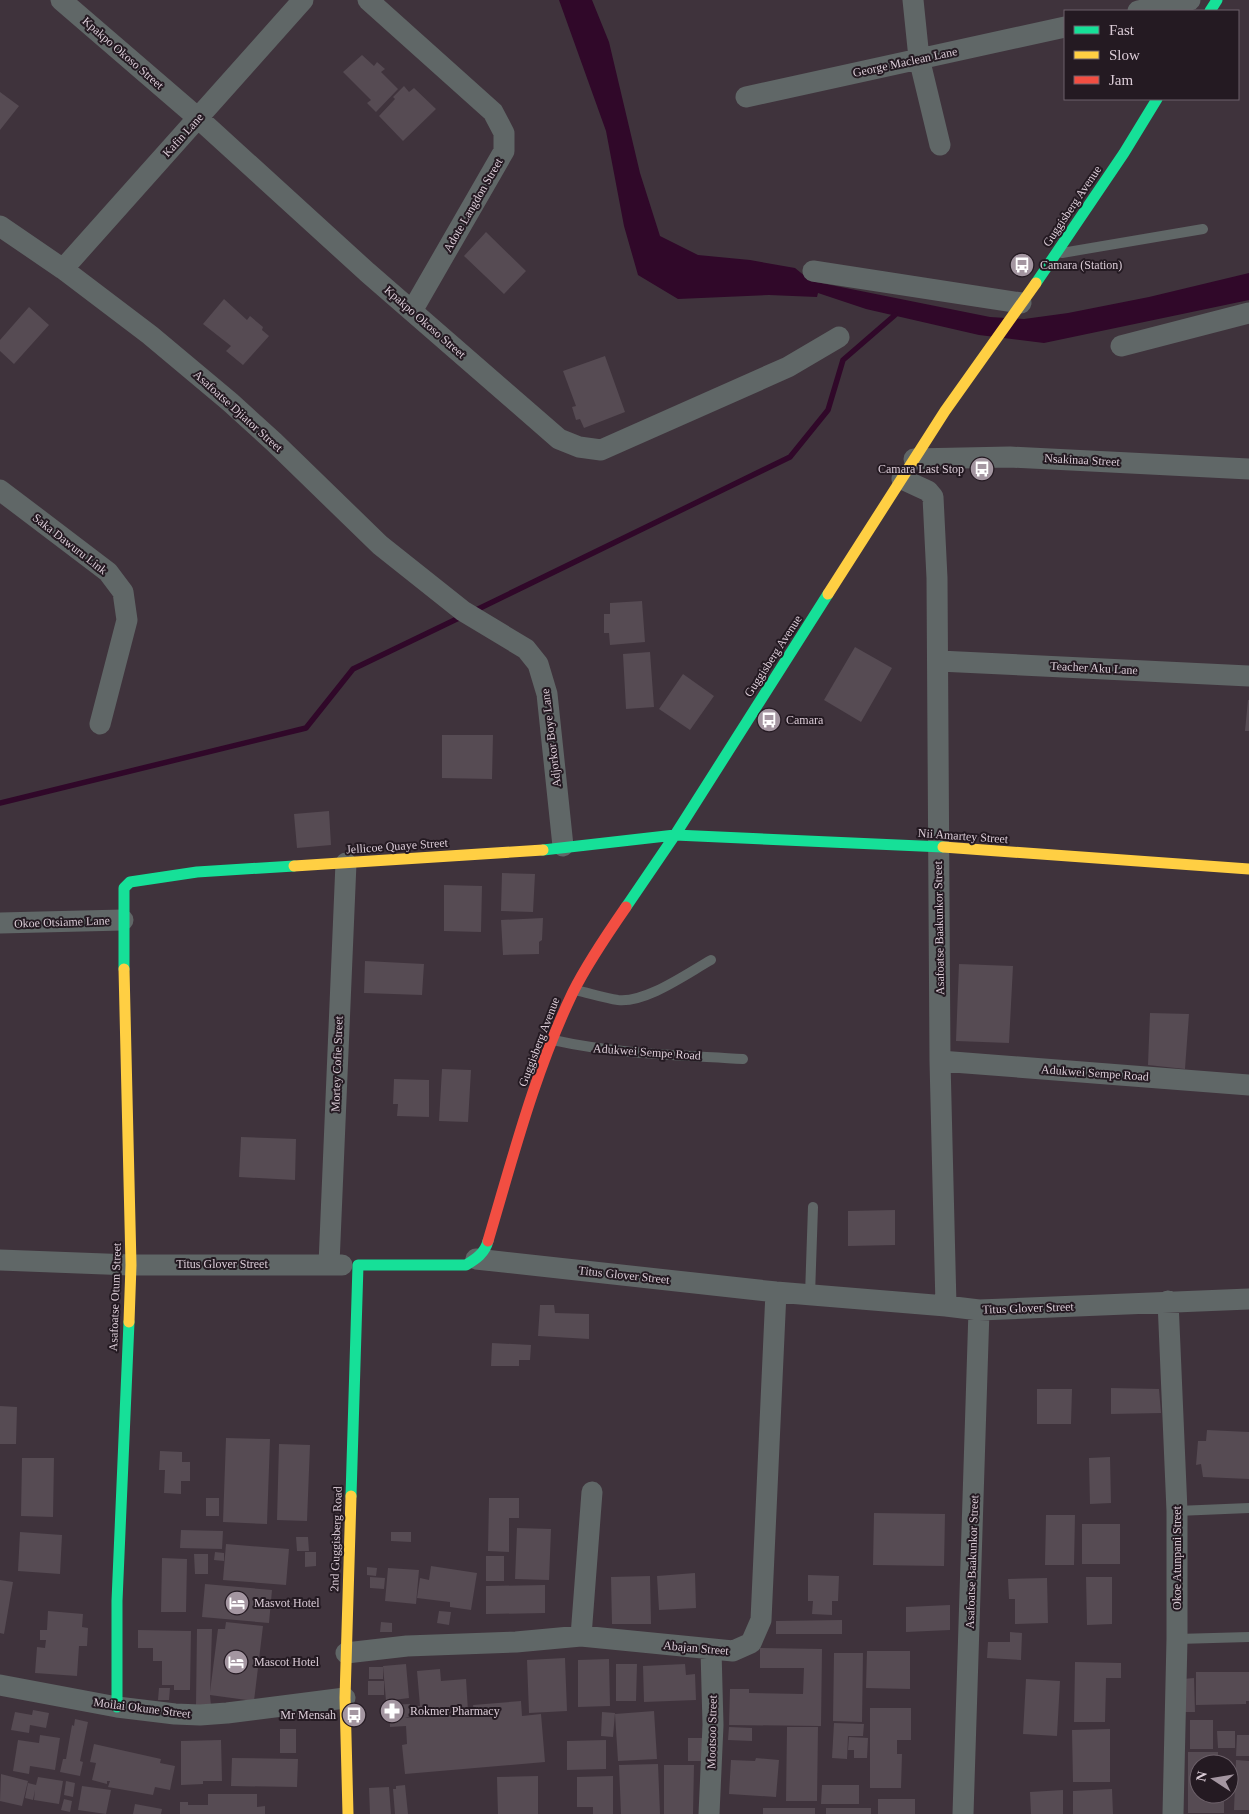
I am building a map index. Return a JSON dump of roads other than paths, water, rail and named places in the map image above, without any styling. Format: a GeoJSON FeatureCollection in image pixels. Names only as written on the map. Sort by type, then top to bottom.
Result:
{"type":"FeatureCollection","features":[{"type":"Feature","properties":{"kind":"main road","name":"Guggisberg Avenue"},"geometry":{"type":"LineString","coordinates":[[476,1259],[486,1248],[525,1119],[552,1040],[574,990],[613,926],[675,835],[945,411],[1056,254],[1124,153],[1156,100]]}},
{"type":"Feature","properties":{"kind":"main road","name":"Jellicoe Quaye Street"},"geometry":{"type":"LineString","coordinates":[[124,888],[130,882],[197,872],[524,852],[562,846],[675,835]]}},
{"type":"Feature","properties":{"kind":"main road","name":"Nii Amartey Street"},"geometry":{"type":"LineString","coordinates":[[675,835],[938,847],[1249,869]]}},
{"type":"Feature","properties":{"kind":"main road","name":"Asafoatse Otum Street"},"geometry":{"type":"LineString","coordinates":[[117,1707],[117,1601],[131,1264],[124,888]]}},
{"type":"Feature","properties":{"kind":"main road","name":"Titus Glover Street"},"geometry":{"type":"LineString","coordinates":[[358,1265],[466,1265],[476,1259]]}},
{"type":"Feature","properties":{"kind":"main road","name":"2nd Guggisberg Road"},"geometry":{"type":"LineString","coordinates":[[348,1814],[345,1698],[358,1265]]}},
{"type":"Feature","properties":{"kind":"street","name":"Kpakpo Okoso Street"},"geometry":{"type":"LineString","coordinates":[[61,0],[198,118],[412,311],[559,439],[580,448],[601,450],[788,367],[839,337]]}},
{"type":"Feature","properties":{"kind":"street","name":"Kafin Lane"},"geometry":{"type":"LineString","coordinates":[[63,269],[303,0]]}},
{"type":"Feature","properties":{"kind":"street","name":"Adote Langdon Street"},"geometry":{"type":"LineString","coordinates":[[368,0],[493,112],[504,133],[504,150],[412,311]]}},
{"type":"Feature","properties":{"kind":"street"},"geometry":{"type":"LineString","coordinates":[[913,0],[919,58],[940,146]]}},
{"type":"Feature","properties":{"kind":"street"},"geometry":{"type":"LineString","coordinates":[[1143,10],[1190,0]]}},
{"type":"Feature","properties":{"kind":"street","name":"George Maclean Lane"},"geometry":{"type":"LineString","coordinates":[[746,98],[1064,27]]}},
{"type":"Feature","properties":{"kind":"street","name":"Asafoatse Djiator Street"},"geometry":{"type":"LineString","coordinates":[[0,226],[63,269],[150,335],[230,402],[274,442],[380,545],[463,611]]}},
{"type":"Feature","properties":{"kind":"street"},"geometry":{"type":"LineString","coordinates":[[813,271],[1016,310]]}},
{"type":"Feature","properties":{"kind":"street"},"geometry":{"type":"LineString","coordinates":[[1121,346],[1249,313]]}},
{"type":"Feature","properties":{"kind":"street","name":"Nsakinaa Street"},"geometry":{"type":"LineString","coordinates":[[914,459],[1010,457],[1249,469]]}},
{"type":"Feature","properties":{"kind":"street","name":"Asafoatse Baakunkor Street"},"geometry":{"type":"LineString","coordinates":[[902,479],[928,491],[933,498],[938,578],[940,1062],[946,1306]]}},
{"type":"Feature","properties":{"kind":"street","name":"Saka Dawuru Link"},"geometry":{"type":"LineString","coordinates":[[0,490],[108,572],[123,592],[127,620],[100,724]]}},
{"type":"Feature","properties":{"kind":"street","name":"Adjorkor Boye Lane"},"geometry":{"type":"LineString","coordinates":[[463,611],[526,649],[538,664],[548,694],[562,846]]}},
{"type":"Feature","properties":{"kind":"street","name":"Teacher Aku Lane"},"geometry":{"type":"LineString","coordinates":[[939,661],[1249,676]]}},
{"type":"Feature","properties":{"kind":"street","name":"Mortey Cofie Street"},"geometry":{"type":"LineString","coordinates":[[329,1264],[346,863]]}},
{"type":"Feature","properties":{"kind":"street","name":"Okoe Otsiame Lane"},"geometry":{"type":"LineString","coordinates":[[0,924],[124,920]]}},
{"type":"Feature","properties":{"kind":"street","name":"Adukwei Sempe Road"},"geometry":{"type":"LineString","coordinates":[[940,1062],[1249,1085]]}},
{"type":"Feature","properties":{"kind":"street","name":"Titus Glover Street"},"geometry":{"type":"LineString","coordinates":[[476,1259],[776,1292],[979,1310],[1249,1299]]}},
{"type":"Feature","properties":{"kind":"street","name":"Titus Glover Street"},"geometry":{"type":"LineString","coordinates":[[0,1260],[131,1264],[358,1265]]}},
{"type":"Feature","properties":{"kind":"street","name":"Abajan Street"},"geometry":{"type":"LineString","coordinates":[[346,1653],[408,1646],[516,1642],[581,1636],[733,1651],[751,1643],[761,1620],[776,1292]]}},
{"type":"Feature","properties":{"kind":"street","name":"Okoe Atunpani Street"},"geometry":{"type":"LineString","coordinates":[[1168,1301],[1177,1511],[1177,1638],[1173,1814]]}},
{"type":"Feature","properties":{"kind":"street","name":"Asafoatse Baakunkor Street"},"geometry":{"type":"LineString","coordinates":[[963,1814],[979,1310]]}},
{"type":"Feature","properties":{"kind":"street"},"geometry":{"type":"LineString","coordinates":[[581,1636],[592,1492]]}},
{"type":"Feature","properties":{"kind":"street","name":"Mootsoo Street"},"geometry":{"type":"LineString","coordinates":[[709,1814],[713,1725],[711,1650]]}},
{"type":"Feature","properties":{"kind":"street","name":"Moilai Okune Street"},"geometry":{"type":"LineString","coordinates":[[0,1685],[117,1707],[200,1715],[345,1698]]}},
{"type":"Feature","properties":{"kind":"lane"},"geometry":{"type":"LineString","coordinates":[[1056,254],[1203,229]]}},
{"type":"Feature","properties":{"kind":"lane"},"geometry":{"type":"LineString","coordinates":[[574,990],[618,1000],[632,999],[647,995],[711,960]]}},
{"type":"Feature","properties":{"kind":"lane","name":"Adukwei Sempe Road"},"geometry":{"type":"LineString","coordinates":[[552,1040],[612,1051],[743,1058]]}},
{"type":"Feature","properties":{"kind":"lane"},"geometry":{"type":"LineString","coordinates":[[810,1295],[813,1207]]}},
{"type":"Feature","properties":{"kind":"lane"},"geometry":{"type":"LineString","coordinates":[[1177,1511],[1249,1508]]}},
{"type":"Feature","properties":{"kind":"lane"},"geometry":{"type":"LineString","coordinates":[[1177,1638],[1249,1637]]}},
{"type":"Feature","properties":{"kind":"waterway"},"geometry":{"type":"LineString","coordinates":[[474,611],[790,457],[828,410],[843,360],[895,315]]}},
{"type":"Feature","properties":{"kind":"waterway"},"geometry":{"type":"LineString","coordinates":[[0,803],[306,728],[353,669],[463,616]]}},
{"type":"Feature","properties":{"kind":"place","name":"Camara (Station)"},"geometry":{"type":"Point","coordinates":[1022,265]}},
{"type":"Feature","properties":{"kind":"place","name":"Camara Last Stop"},"geometry":{"type":"Point","coordinates":[982,469]}},
{"type":"Feature","properties":{"kind":"place","name":"Camara"},"geometry":{"type":"Point","coordinates":[769,720]}},
{"type":"Feature","properties":{"kind":"place","name":"Masvot Hotel"},"geometry":{"type":"Point","coordinates":[237,1603]}},
{"type":"Feature","properties":{"kind":"place","name":"Mascot Hotel"},"geometry":{"type":"Point","coordinates":[236,1662]}},
{"type":"Feature","properties":{"kind":"place","name":"Rokmer Pharmacy"},"geometry":{"type":"Point","coordinates":[392,1711]}},
{"type":"Feature","properties":{"kind":"place","name":"Mr Mensah"},"geometry":{"type":"Point","coordinates":[354,1715]}}]}
